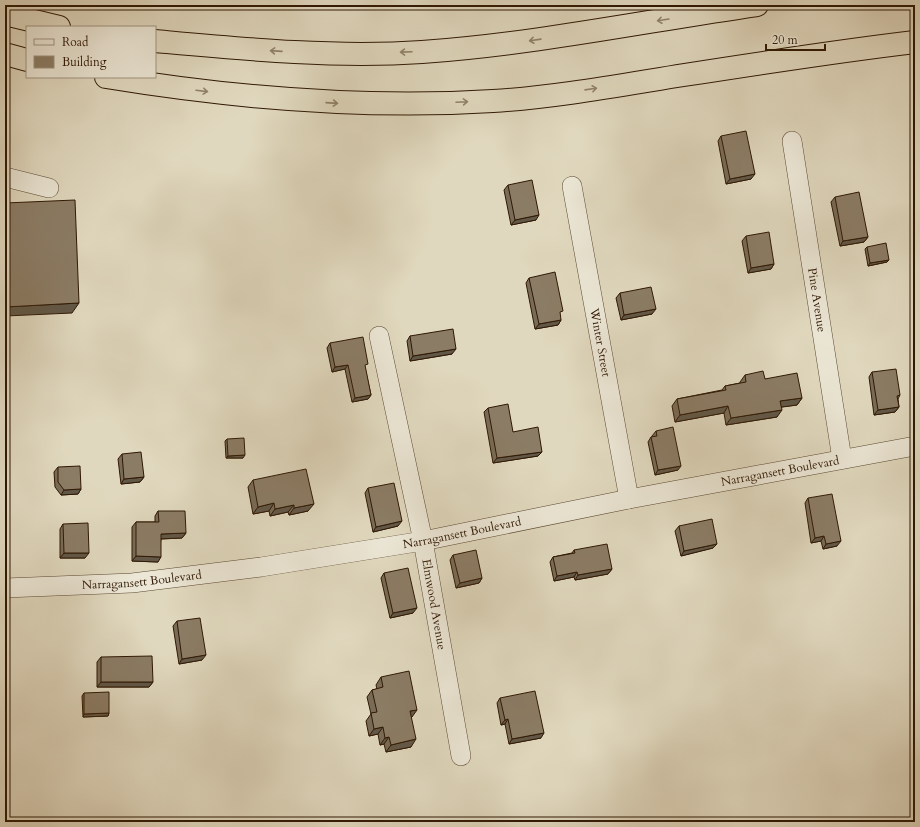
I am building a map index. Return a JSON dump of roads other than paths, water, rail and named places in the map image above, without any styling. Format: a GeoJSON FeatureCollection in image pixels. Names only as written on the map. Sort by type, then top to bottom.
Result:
{"type":"FeatureCollection","features":[{"type":"Feature","properties":{"kind":"highway"},"geometry":{"type":"LineString","coordinates":[[156,41],[278,51],[347,54],[421,52],[563,36],[757,5]]}},
{"type":"Feature","properties":{"kind":"highway"},"geometry":{"type":"LineString","coordinates":[[5,6],[54,26]]}},
{"type":"Feature","properties":{"kind":"highway"},"geometry":{"type":"LineString","coordinates":[[5,14],[54,26]]}},
{"type":"Feature","properties":{"kind":"highway"},"geometry":{"type":"LineString","coordinates":[[112,78],[164,86],[278,99],[347,104],[418,105],[495,101],[564,93],[776,60],[915,42]]}},
{"type":"Feature","properties":{"kind":"highway"},"geometry":{"type":"LineString","coordinates":[[5,54],[26,60]]}},
{"type":"Feature","properties":{"kind":"street","name":"Pine Avenue"},"geometry":{"type":"LineString","coordinates":[[792,141],[842,459]]}},
{"type":"Feature","properties":{"kind":"street"},"geometry":{"type":"LineString","coordinates":[[5,177],[50,188]]}},
{"type":"Feature","properties":{"kind":"street","name":"Winter Street"},"geometry":{"type":"LineString","coordinates":[[572,186],[629,499]]}},
{"type":"Feature","properties":{"kind":"street","name":"Elmwood Avenue"},"geometry":{"type":"LineString","coordinates":[[379,336],[423,541],[460,756]]}},
{"type":"Feature","properties":{"kind":"street","name":"Narragansett Boulevard"},"geometry":{"type":"LineString","coordinates":[[5,588],[132,583],[261,567],[423,541],[629,499],[915,446]]}}]}
